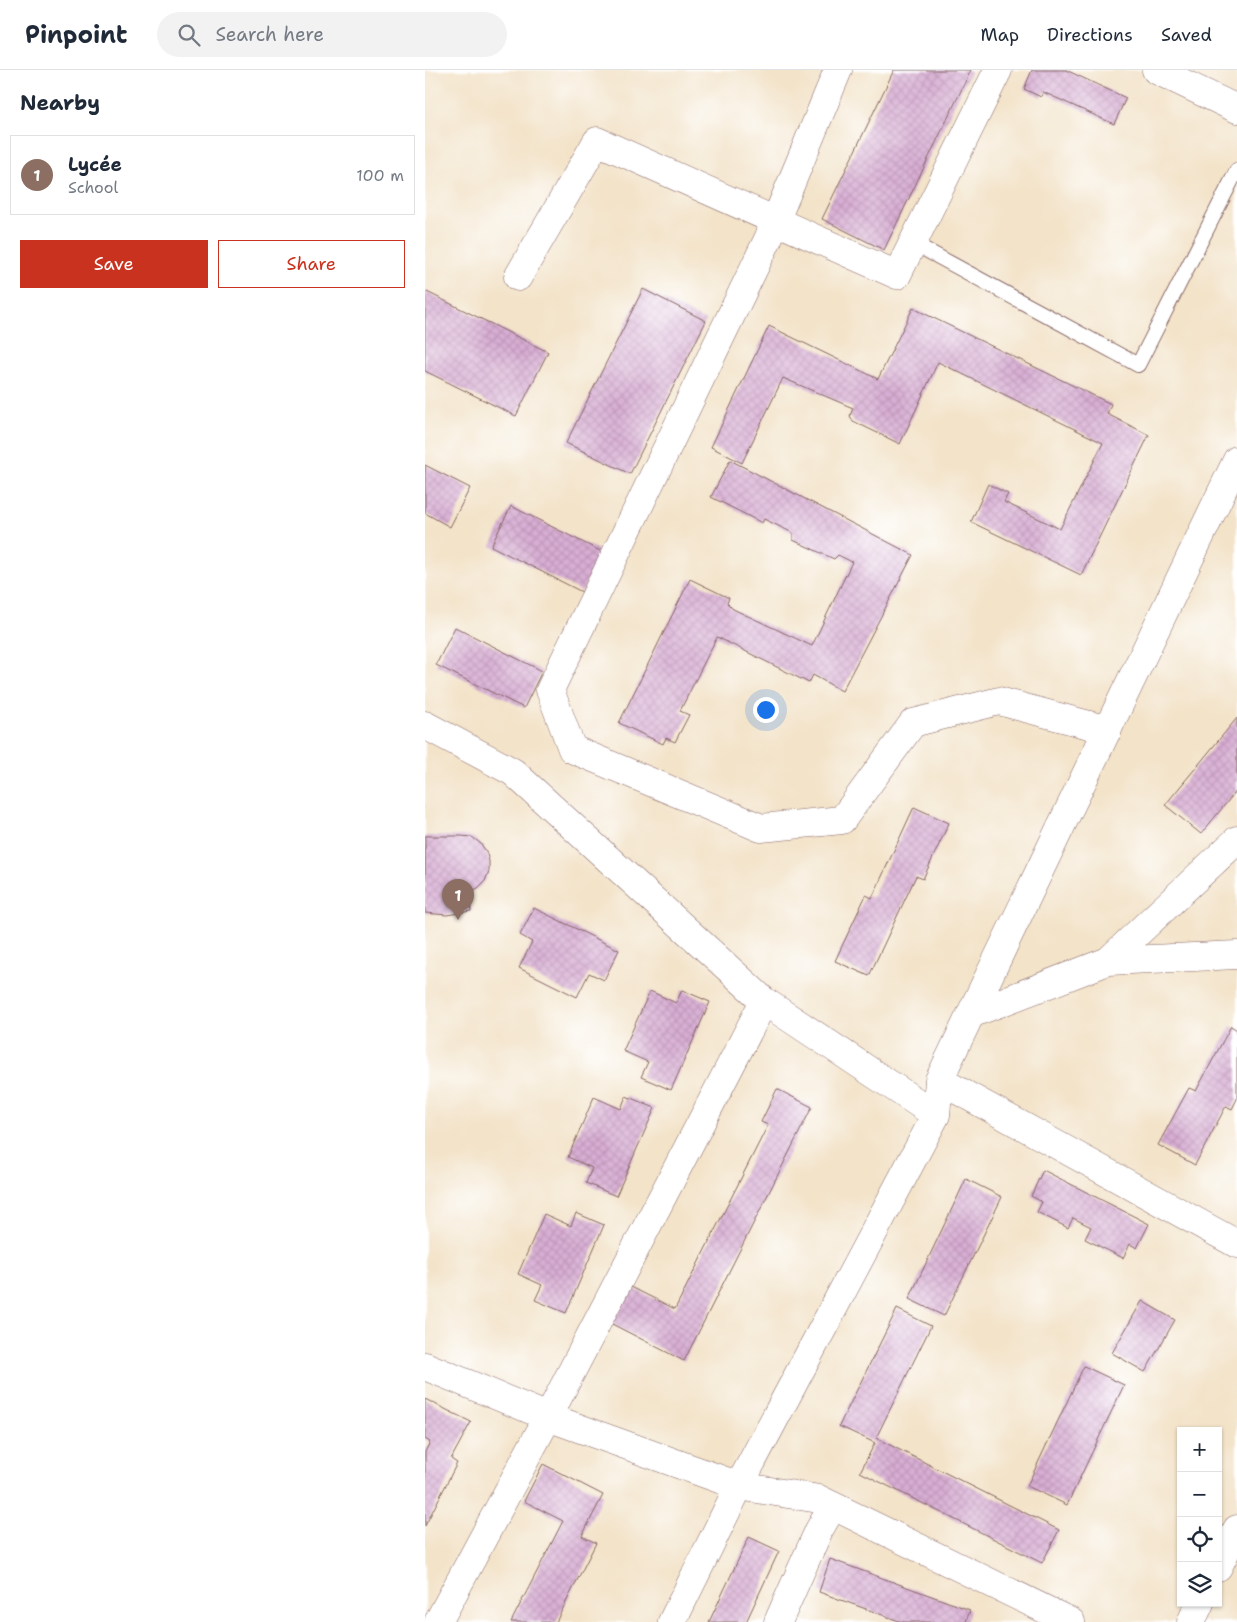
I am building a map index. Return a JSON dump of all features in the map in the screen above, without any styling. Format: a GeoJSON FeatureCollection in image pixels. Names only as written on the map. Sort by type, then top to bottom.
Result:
{"type":"FeatureCollection","features":[{"type":"Feature","properties":{"kind":"street"},"geometry":{"type":"LineString","coordinates":[[838,70],[775,221],[550,690],[572,749],[761,828],[842,820],[913,723],[999,701],[1107,730]]}},
{"type":"Feature","properties":{"kind":"street"},"geometry":{"type":"LineString","coordinates":[[519,277],[597,141],[897,275],[998,70]]}},
{"type":"Feature","properties":{"kind":"street"},"geometry":{"type":"LineString","coordinates":[[1156,70],[1237,109]]}},
{"type":"Feature","properties":{"kind":"street"},"geometry":{"type":"LineString","coordinates":[[672,1622],[739,1486],[936,1115],[939,1080],[1237,460]]}},
{"type":"Feature","properties":{"kind":"street"},"geometry":{"type":"LineString","coordinates":[[425,725],[513,772],[764,1001],[936,1115]]}},
{"type":"Feature","properties":{"kind":"street"},"geometry":{"type":"LineString","coordinates":[[1108,961],[1237,840]]}},
{"type":"Feature","properties":{"kind":"street"},"geometry":{"type":"LineString","coordinates":[[971,1014],[1108,961],[1237,955]]}},
{"type":"Feature","properties":{"kind":"street"},"geometry":{"type":"LineString","coordinates":[[438,1622],[547,1418],[764,1001]]}},
{"type":"Feature","properties":{"kind":"street"},"geometry":{"type":"LineString","coordinates":[[939,1080],[1237,1244]]}},
{"type":"Feature","properties":{"kind":"street"},"geometry":{"type":"LineString","coordinates":[[425,1366],[547,1418],[739,1486],[819,1500],[1071,1622]]}},
{"type":"Feature","properties":{"kind":"street"},"geometry":{"type":"LineString","coordinates":[[778,1622],[819,1530],[833,1506]]}},
{"type":"Feature","properties":{"kind":"street"},"geometry":{"type":"LineString","coordinates":[[1220,1562],[1237,1529]]}},
{"type":"Feature","properties":{"kind":"street"},"geometry":{"type":"LineString","coordinates":[[1191,1622],[1198,1607]]}},
{"type":"Feature","properties":{"kind":"lane"},"geometry":{"type":"LineString","coordinates":[[913,242],[1138,365],[1237,170]]}},
{"type":"Feature","properties":{"kind":"building"},"geometry":{"type":"Polygon","coordinates":[[[894,70],[971,70],[884,250],[822,219],[894,70]]]}},
{"type":"Feature","properties":{"kind":"building"},"geometry":{"type":"Polygon","coordinates":[[[1032,70],[1066,70],[1126,98],[1114,124],[1043,92],[1041,97],[1024,89],[1032,70]]]}},
{"type":"Feature","properties":{"kind":"building"},"geometry":{"type":"Polygon","coordinates":[[[643,289],[706,321],[630,474],[566,443],[643,289]]]}},
{"type":"Feature","properties":{"kind":"building"},"geometry":{"type":"Polygon","coordinates":[[[425,291],[548,352],[516,416],[425,371],[425,291]]]}},
{"type":"Feature","properties":{"kind":"building"},"geometry":{"type":"Polygon","coordinates":[[[913,308],[1111,404],[1107,414],[1149,435],[1081,575],[971,522],[988,484],[1008,494],[1004,502],[1060,529],[1103,443],[938,362],[900,444],[853,421],[850,416],[853,408],[783,378],[742,463],[711,447],[769,326],[878,379],[913,308]]]}},
{"type":"Feature","properties":{"kind":"building"},"geometry":{"type":"Polygon","coordinates":[[[730,460],[913,555],[842,691],[813,675],[809,683],[717,637],[680,711],[689,715],[675,742],[666,738],[663,744],[619,723],[690,579],[729,598],[727,603],[733,609],[812,646],[852,562],[838,555],[834,559],[793,540],[793,533],[764,519],[762,523],[711,497],[730,460]]]}},
{"type":"Feature","properties":{"kind":"building"},"geometry":{"type":"Polygon","coordinates":[[[425,465],[470,488],[450,527],[425,513],[425,465]]]}},
{"type":"Feature","properties":{"kind":"building"},"geometry":{"type":"Polygon","coordinates":[[[511,506],[602,552],[582,592],[491,546],[511,506]]]}},
{"type":"Feature","properties":{"kind":"building"},"geometry":{"type":"Polygon","coordinates":[[[455,627],[542,671],[524,708],[436,665],[455,627]]]}},
{"type":"Feature","properties":{"kind":"building"},"geometry":{"type":"Polygon","coordinates":[[[1237,718],[1237,790],[1201,834],[1165,805],[1237,718]]]}},
{"type":"Feature","properties":{"kind":"building"},"geometry":{"type":"Polygon","coordinates":[[[914,807],[949,823],[923,879],[916,876],[869,976],[835,961],[866,895],[872,898],[914,807]]]}},
{"type":"Feature","properties":{"kind":"building"},"geometry":{"type":"Polygon","coordinates":[[[425,836],[472,837],[486,851],[489,871],[485,881],[469,893],[471,911],[447,915],[425,913],[425,836]]]}},
{"type":"Feature","properties":{"kind":"building"},"geometry":{"type":"Polygon","coordinates":[[[534,908],[619,950],[604,980],[589,973],[577,997],[519,968],[532,942],[520,935],[534,908]]]}},
{"type":"Feature","properties":{"kind":"building"},"geometry":{"type":"Polygon","coordinates":[[[682,990],[710,1002],[671,1090],[641,1077],[648,1062],[623,1051],[650,991],[676,1003],[682,990]]]}},
{"type":"Feature","properties":{"kind":"building"},"geometry":{"type":"Polygon","coordinates":[[[1231,1026],[1237,1030],[1237,1099],[1232,1109],[1226,1106],[1195,1165],[1158,1145],[1189,1088],[1196,1091],[1231,1026]]]}},
{"type":"Feature","properties":{"kind":"building"},"geometry":{"type":"Polygon","coordinates":[[[777,1089],[812,1107],[684,1361],[612,1324],[631,1287],[675,1309],[768,1125],[761,1122],[777,1089]]]}},
{"type":"Feature","properties":{"kind":"building"},"geometry":{"type":"Polygon","coordinates":[[[626,1096],[655,1108],[616,1196],[586,1183],[592,1168],[568,1157],[594,1097],[621,1109],[626,1096]]]}},
{"type":"Feature","properties":{"kind":"building"},"geometry":{"type":"Polygon","coordinates":[[[1043,1170],[1149,1224],[1137,1248],[1130,1244],[1123,1258],[1085,1239],[1091,1227],[1073,1218],[1068,1228],[1037,1212],[1042,1202],[1031,1196],[1043,1170]]]}},
{"type":"Feature","properties":{"kind":"building"},"geometry":{"type":"Polygon","coordinates":[[[966,1179],[1002,1197],[944,1316],[909,1299],[966,1179]]]}},
{"type":"Feature","properties":{"kind":"building"},"geometry":{"type":"Polygon","coordinates":[[[576,1213],[604,1225],[566,1313],[535,1300],[542,1285],[518,1274],[544,1214],[571,1226],[576,1213]]]}},
{"type":"Feature","properties":{"kind":"building"},"geometry":{"type":"Polygon","coordinates":[[[1142,1301],[1175,1320],[1145,1372],[1112,1353],[1142,1301]]]}},
{"type":"Feature","properties":{"kind":"building"},"geometry":{"type":"Polygon","coordinates":[[[897,1309],[931,1326],[876,1438],[1059,1530],[1042,1563],[860,1472],[875,1443],[839,1426],[897,1309]]]}},
{"type":"Feature","properties":{"kind":"building"},"geometry":{"type":"Polygon","coordinates":[[[1084,1366],[1124,1385],[1067,1505],[1027,1486],[1084,1366]]]}},
{"type":"Feature","properties":{"kind":"building"},"geometry":{"type":"Polygon","coordinates":[[[425,1399],[471,1422],[451,1459],[457,1463],[425,1526],[425,1452],[430,1442],[425,1439],[425,1399]]]}},
{"type":"Feature","properties":{"kind":"building"},"geometry":{"type":"Polygon","coordinates":[[[543,1464],[603,1495],[582,1536],[596,1543],[556,1622],[511,1622],[563,1521],[524,1501],[543,1464]]]}},
{"type":"Feature","properties":{"kind":"building"},"geometry":{"type":"Polygon","coordinates":[[[749,1537],[779,1551],[746,1622],[709,1622],[749,1537]]]}},
{"type":"Feature","properties":{"kind":"building"},"geometry":{"type":"Polygon","coordinates":[[[830,1559],[970,1610],[966,1622],[902,1622],[819,1592],[830,1559]]]}},
{"type":"Feature","properties":{"kind":"place","name":"Lycée"},"geometry":{"type":"Point","coordinates":[458,920]}}]}
